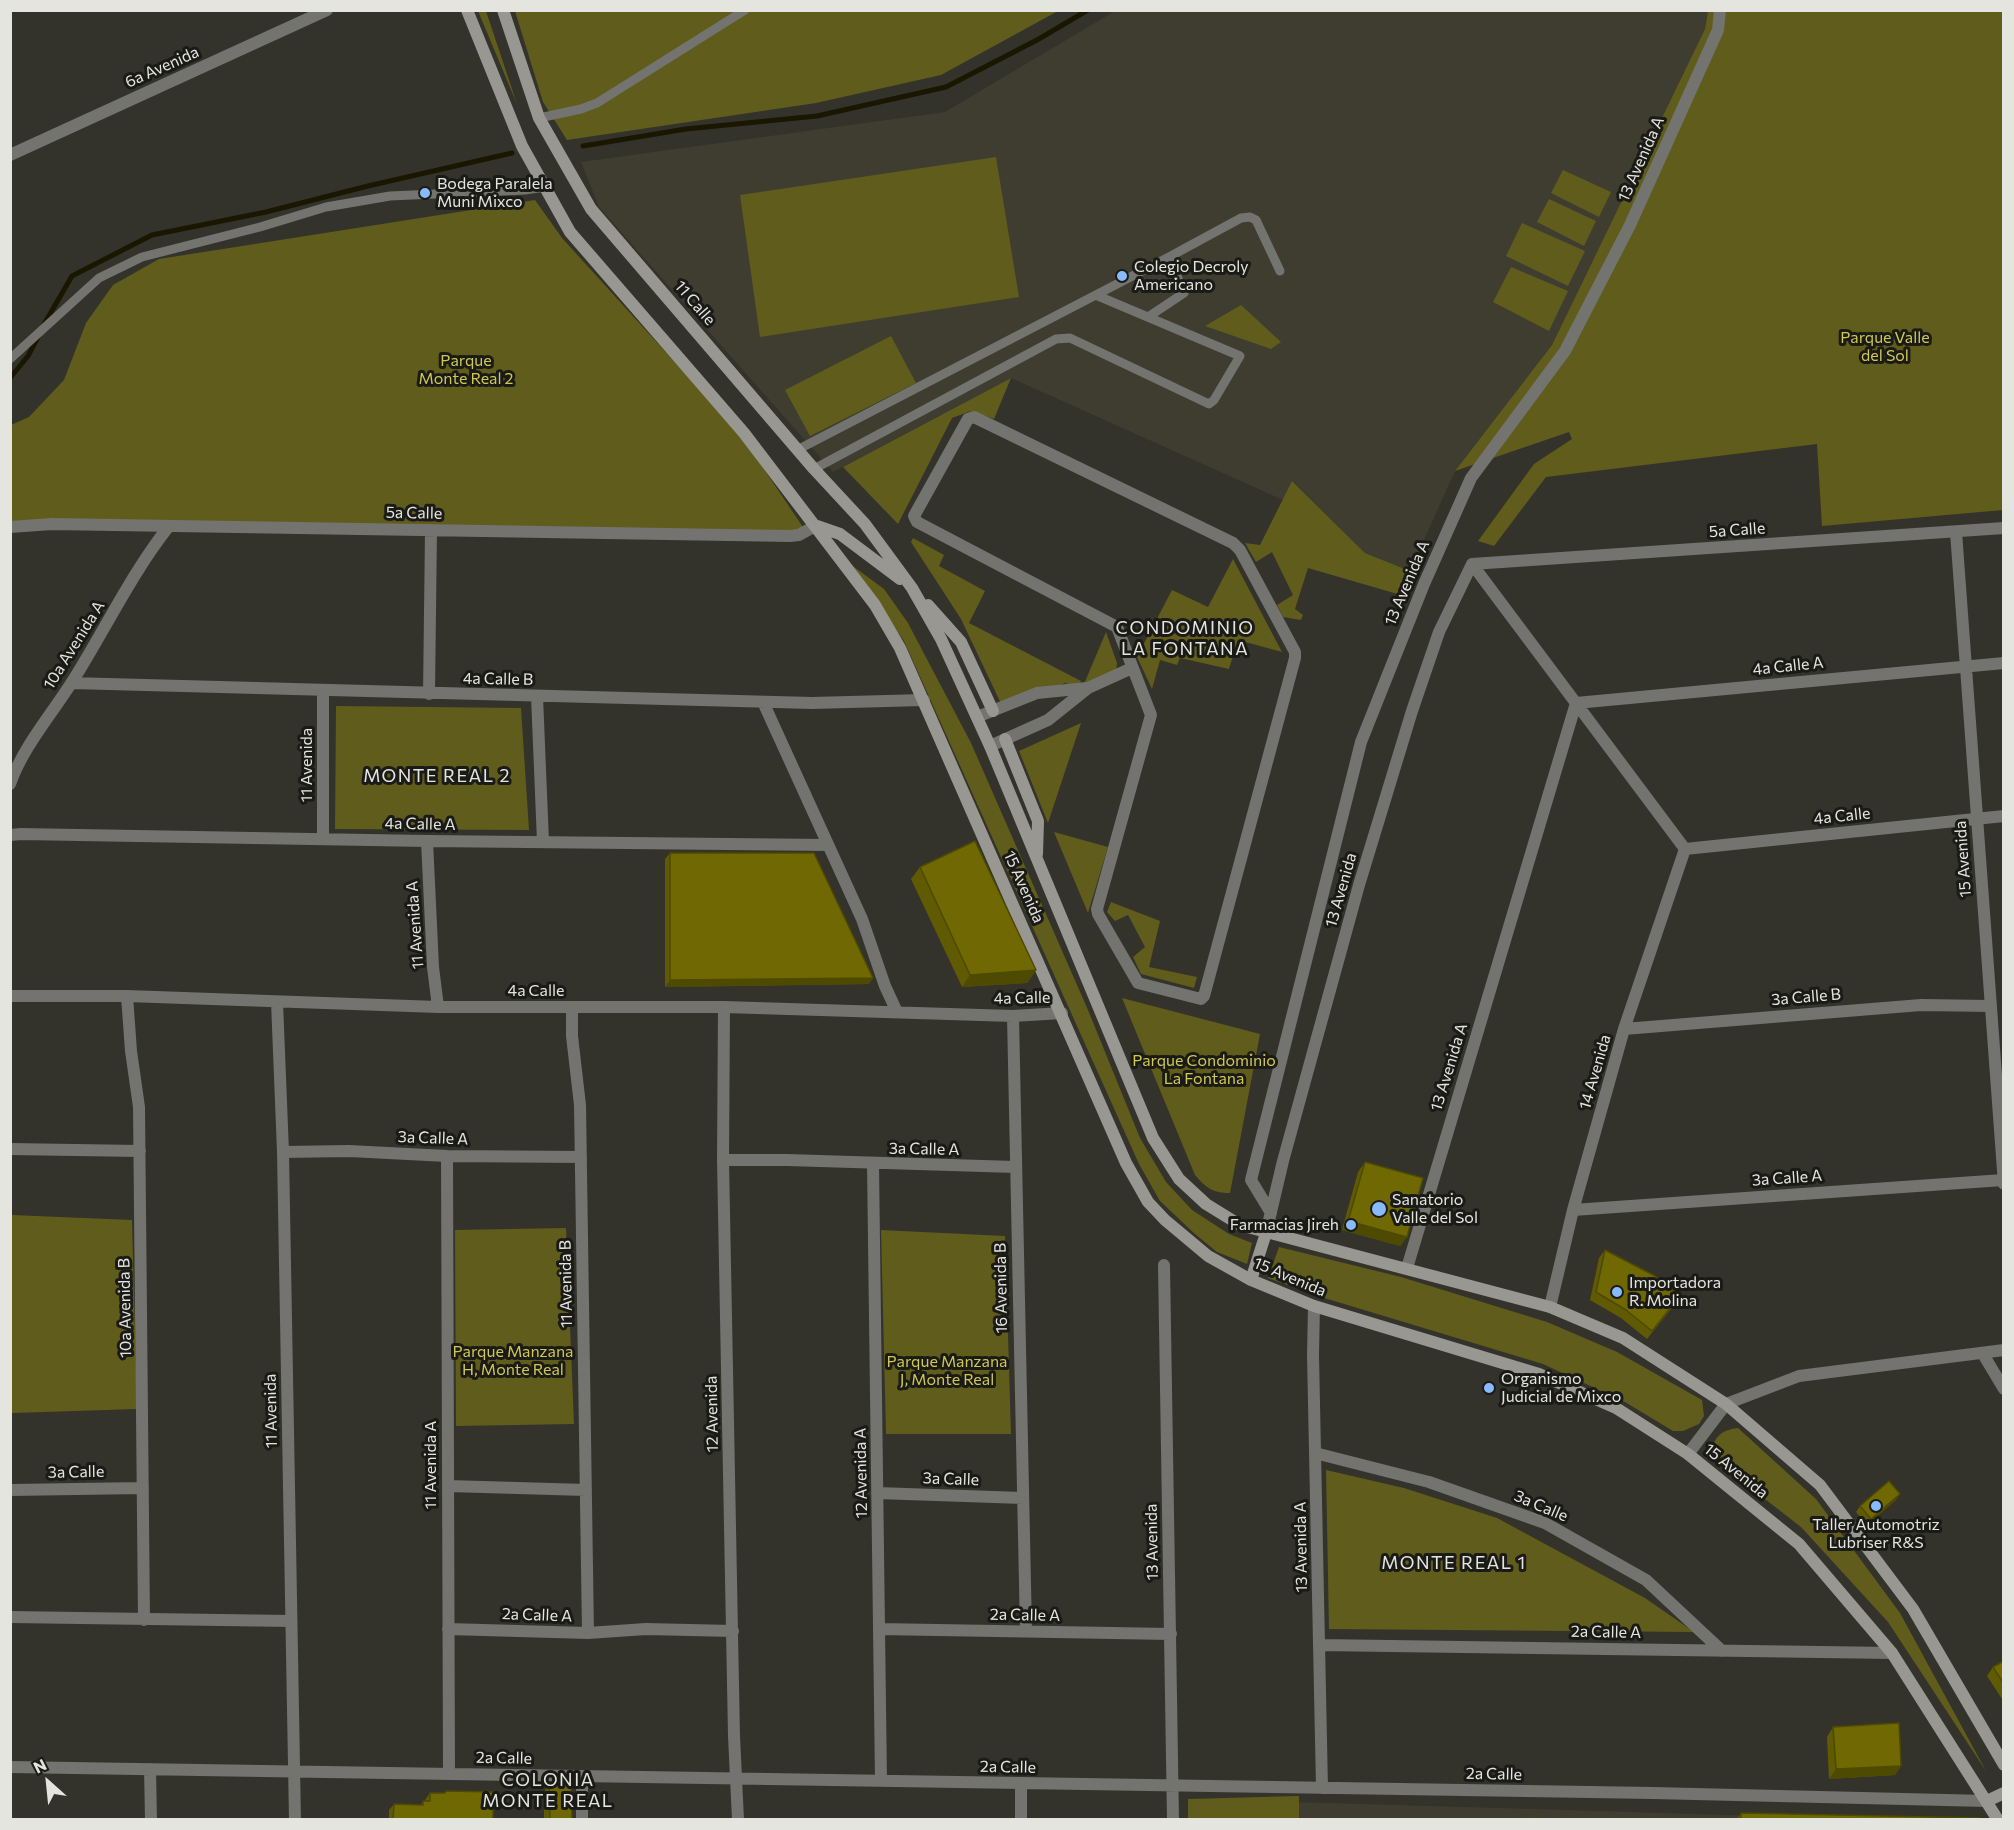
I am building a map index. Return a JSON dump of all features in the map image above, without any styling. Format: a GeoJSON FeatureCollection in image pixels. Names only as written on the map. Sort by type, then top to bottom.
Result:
{"type":"FeatureCollection","features":[{"type":"Feature","properties":{"kind":"main road"},"geometry":{"type":"LineString","coordinates":[[467,10],[522,146],[570,232],[744,433],[816,526],[840,534],[912,588],[961,642],[993,711]]}},
{"type":"Feature","properties":{"kind":"main road","name":"11 Calle"},"geometry":{"type":"LineString","coordinates":[[503,10],[539,118],[591,210],[814,469],[865,524],[912,588]]}},
{"type":"Feature","properties":{"kind":"main road","name":"15 Avenida"},"geometry":{"type":"LineString","coordinates":[[816,526],[875,605],[900,648],[1126,1163],[1148,1202],[1165,1220],[1208,1256],[1251,1280],[1314,1306],[1539,1374],[1616,1408],[1688,1454],[1799,1544],[1892,1653],[1998,1820]]}},
{"type":"Feature","properties":{"kind":"main road","name":"15 Avenida"},"geometry":{"type":"LineString","coordinates":[[912,588],[941,639],[990,746],[1153,1138],[1179,1179],[1206,1204],[1240,1225],[1550,1307],[1623,1338],[1726,1404],[1820,1485],[1913,1609],[2004,1765]]}},
{"type":"Feature","properties":{"kind":"main road"},"geometry":{"type":"LineString","coordinates":[[1005,739],[1038,820],[1037,861]]}},
{"type":"Feature","properties":{"kind":"main road"},"geometry":{"type":"LineString","coordinates":[[1251,1280],[1266,1233]]}},
{"type":"Feature","properties":{"kind":"main road"},"geometry":{"type":"LineString","coordinates":[[1989,1741],[2004,1758]]}},
{"type":"Feature","properties":{"kind":"main road","name":"2a Calle"},"geometry":{"type":"LineString","coordinates":[[1987,1801],[2004,1793]]}},
{"type":"Feature","properties":{"kind":"street","name":"6a Avenida"},"geometry":{"type":"LineString","coordinates":[[10,154],[327,10]]}},
{"type":"Feature","properties":{"kind":"street","name":"13 Avenida A"},"geometry":{"type":"LineString","coordinates":[[1271,1214],[1251,1180],[1361,742],[1424,584],[1471,478],[1565,351],[1635,214],[1718,30],[1720,10]]}},
{"type":"Feature","properties":{"kind":"street"},"geometry":{"type":"LineString","coordinates":[[974,417],[1233,543],[1240,550],[1295,652],[1204,996],[1201,999],[1138,983],[1098,914],[1097,909],[1151,715],[1132,668],[1117,627],[1113,623],[915,519],[914,516],[970,418],[974,417]]}},
{"type":"Feature","properties":{"kind":"street","name":"5a Calle"},"geometry":{"type":"LineString","coordinates":[[10,527],[52,524],[790,536],[799,535],[816,526]]}},
{"type":"Feature","properties":{"kind":"street","name":"10a Avenida A"},"geometry":{"type":"LineString","coordinates":[[10,784],[31,743],[71,683],[149,552],[169,526]]}},
{"type":"Feature","properties":{"kind":"street","name":"5a Calle"},"geometry":{"type":"LineString","coordinates":[[1472,564],[2004,528]]}},
{"type":"Feature","properties":{"kind":"street"},"geometry":{"type":"LineString","coordinates":[[429,694],[431,530]]}},
{"type":"Feature","properties":{"kind":"street","name":"15 Avenida"},"geometry":{"type":"LineString","coordinates":[[1956,532],[2003,1182]]}},
{"type":"Feature","properties":{"kind":"street","name":"13 Avenida"},"geometry":{"type":"LineString","coordinates":[[1266,1233],[1283,1161],[1359,885],[1412,711],[1440,632],[1472,564]]}},
{"type":"Feature","properties":{"kind":"street"},"geometry":{"type":"LineString","coordinates":[[1472,564],[1685,849]]}},
{"type":"Feature","properties":{"kind":"street","name":"4a Calle A"},"geometry":{"type":"LineString","coordinates":[[1576,704],[2004,663]]}},
{"type":"Feature","properties":{"kind":"street"},"geometry":{"type":"LineString","coordinates":[[990,746],[1048,720],[1088,688],[1132,668]]}},
{"type":"Feature","properties":{"kind":"street","name":"4a Calle B"},"geometry":{"type":"LineString","coordinates":[[71,683],[812,703],[924,700]]}},
{"type":"Feature","properties":{"kind":"street"},"geometry":{"type":"LineString","coordinates":[[977,717],[1037,693],[1088,688]]}},
{"type":"Feature","properties":{"kind":"street","name":"11 Avenida"},"geometry":{"type":"LineString","coordinates":[[323,691],[323,839]]}},
{"type":"Feature","properties":{"kind":"street"},"geometry":{"type":"LineString","coordinates":[[537,696],[543,842]]}},
{"type":"Feature","properties":{"kind":"street"},"geometry":{"type":"LineString","coordinates":[[763,702],[861,919],[885,986],[897,1012]]}},
{"type":"Feature","properties":{"kind":"street","name":"13 Avenida A"},"geometry":{"type":"LineString","coordinates":[[1407,1268],[1576,704]]}},
{"type":"Feature","properties":{"kind":"street","name":"4a Calle"},"geometry":{"type":"LineString","coordinates":[[1685,849],[2004,816]]}},
{"type":"Feature","properties":{"kind":"street","name":"4a Calle A"},"geometry":{"type":"LineString","coordinates":[[10,835],[828,845]]}},
{"type":"Feature","properties":{"kind":"street","name":"11 Avenida A"},"geometry":{"type":"LineString","coordinates":[[427,841],[433,967],[438,1007]]}},
{"type":"Feature","properties":{"kind":"street","name":"14 Avenida"},"geometry":{"type":"LineString","coordinates":[[1550,1307],[1624,1029],[1685,849]]}},
{"type":"Feature","properties":{"kind":"street","name":"4a Calle"},"geometry":{"type":"LineString","coordinates":[[10,996],[128,996],[438,1007],[724,1007],[1013,1016],[1062,1013]]}},
{"type":"Feature","properties":{"kind":"street","name":"10a Avenida B"},"geometry":{"type":"LineString","coordinates":[[128,996],[131,1051],[139,1107],[144,1620]]}},
{"type":"Feature","properties":{"kind":"street","name":"11 Avenida"},"geometry":{"type":"LineString","coordinates":[[277,1002],[283,1152],[295,1820]]}},
{"type":"Feature","properties":{"kind":"street","name":"3a Calle B"},"geometry":{"type":"LineString","coordinates":[[1624,1029],[1921,1005],[1991,1006]]}},
{"type":"Feature","properties":{"kind":"street","name":"11 Avenida B"},"geometry":{"type":"LineString","coordinates":[[572,1007],[572,1036],[580,1105],[588,1633]]}},
{"type":"Feature","properties":{"kind":"street","name":"12 Avenida"},"geometry":{"type":"LineString","coordinates":[[724,1007],[723,1160],[738,1820]]}},
{"type":"Feature","properties":{"kind":"street","name":"16 Avenida B"},"geometry":{"type":"LineString","coordinates":[[1013,1016],[1026,1631]]}},
{"type":"Feature","properties":{"kind":"street"},"geometry":{"type":"LineString","coordinates":[[10,1149],[140,1151]]}},
{"type":"Feature","properties":{"kind":"street","name":"3a Calle A"},"geometry":{"type":"LineString","coordinates":[[283,1152],[349,1151],[447,1156],[581,1157]]}},
{"type":"Feature","properties":{"kind":"street","name":"11 Avenida A"},"geometry":{"type":"LineString","coordinates":[[447,1156],[449,1774]]}},
{"type":"Feature","properties":{"kind":"street","name":"3a Calle A"},"geometry":{"type":"LineString","coordinates":[[723,1160],[1015,1167]]}},
{"type":"Feature","properties":{"kind":"street","name":"12 Avenida A"},"geometry":{"type":"LineString","coordinates":[[873,1164],[881,1781]]}},
{"type":"Feature","properties":{"kind":"street","name":"3a Calle A"},"geometry":{"type":"LineString","coordinates":[[1574,1210],[2003,1182]]}},
{"type":"Feature","properties":{"kind":"street","name":"13 Avenida"},"geometry":{"type":"LineString","coordinates":[[1164,1265],[1173,1820]]}},
{"type":"Feature","properties":{"kind":"street","name":"13 Avenida A"},"geometry":{"type":"LineString","coordinates":[[1314,1306],[1322,1788]]}},
{"type":"Feature","properties":{"kind":"street"},"geometry":{"type":"LineString","coordinates":[[1688,1454],[1726,1404],[1799,1376],[2004,1350]]}},
{"type":"Feature","properties":{"kind":"street"},"geometry":{"type":"LineString","coordinates":[[1983,1354],[2004,1389]]}},
{"type":"Feature","properties":{"kind":"street","name":"3a Calle"},"geometry":{"type":"LineString","coordinates":[[1315,1453],[1429,1482],[1545,1523],[1646,1580],[1722,1651]]}},
{"type":"Feature","properties":{"kind":"street"},"geometry":{"type":"LineString","coordinates":[[448,1486],[586,1490]]}},
{"type":"Feature","properties":{"kind":"street","name":"3a Calle"},"geometry":{"type":"LineString","coordinates":[[10,1490],[143,1488]]}},
{"type":"Feature","properties":{"kind":"street","name":"3a Calle"},"geometry":{"type":"LineString","coordinates":[[877,1493],[1023,1498]]}},
{"type":"Feature","properties":{"kind":"street"},"geometry":{"type":"LineString","coordinates":[[10,1617],[291,1621]]}},
{"type":"Feature","properties":{"kind":"street","name":"2a Calle A"},"geometry":{"type":"LineString","coordinates":[[448,1629],[588,1633],[646,1629],[733,1630]]}},
{"type":"Feature","properties":{"kind":"street","name":"2a Calle A"},"geometry":{"type":"LineString","coordinates":[[879,1629],[1171,1634]]}},
{"type":"Feature","properties":{"kind":"street","name":"2a Calle A"},"geometry":{"type":"LineString","coordinates":[[1319,1645],[1892,1653]]}},
{"type":"Feature","properties":{"kind":"street","name":"2a Calle"},"geometry":{"type":"LineString","coordinates":[[10,1767],[1987,1801]]}},
{"type":"Feature","properties":{"kind":"street"},"geometry":{"type":"LineString","coordinates":[[150,1769],[151,1820]]}},
{"type":"Feature","properties":{"kind":"street"},"geometry":{"type":"LineString","coordinates":[[582,1776],[582,1820]]}},
{"type":"Feature","properties":{"kind":"street"},"geometry":{"type":"LineString","coordinates":[[1021,1784],[1021,1820]]}},
{"type":"Feature","properties":{"kind":"lane"},"geometry":{"type":"LineString","coordinates":[[539,118],[581,109],[597,102],[745,10]]}},
{"type":"Feature","properties":{"kind":"lane"},"geometry":{"type":"LineString","coordinates":[[10,359],[99,278],[142,257],[260,227],[326,207],[390,196],[525,190],[545,186]]}},
{"type":"Feature","properties":{"kind":"lane"},"geometry":{"type":"LineString","coordinates":[[799,449],[1098,296],[1242,218],[1250,217],[1256,220],[1280,271]]}},
{"type":"Feature","properties":{"kind":"lane"},"geometry":{"type":"LineString","coordinates":[[1148,317],[1184,293],[1169,257]]}},
{"type":"Feature","properties":{"kind":"lane"},"geometry":{"type":"LineString","coordinates":[[814,469],[1056,339],[1070,338],[1209,404],[1214,400],[1240,356],[1098,296]]}},
{"type":"Feature","properties":{"kind":"shaded area","name":"Colegio Decroly Americano"},"geometry":{"type":"Polygon","coordinates":[[[1115,11],[1708,11],[1705,29],[1552,345],[1455,471],[1410,571],[1365,553],[1293,481],[1283,500],[1011,378],[833,472],[599,207],[581,162],[945,112],[1115,11]]]}},
{"type":"Feature","properties":{"kind":"shaded area"},"geometry":{"type":"Polygon","coordinates":[[[1188,1799],[1532,1809],[1860,1819],[1188,1820],[1188,1799]]]}},
{"type":"Feature","properties":{"kind":"green space"},"geometry":{"type":"Polygon","coordinates":[[[478,11],[486,11],[517,104],[478,11]]]}},
{"type":"Feature","properties":{"kind":"green space"},"geometry":{"type":"Polygon","coordinates":[[[515,11],[1058,11],[941,75],[816,103],[567,140],[543,102],[515,11]]]}},
{"type":"Feature","properties":{"kind":"green space","name":"Parque Valle del Sol"},"geometry":{"type":"Polygon","coordinates":[[[1708,11],[2003,11],[2003,510],[1822,526],[1817,444],[1546,477],[1494,546],[1478,541],[1534,464],[1572,439],[1569,432],[1455,471],[1552,345],[1705,29],[1708,11]]]}},
{"type":"Feature","properties":{"kind":"green space"},"geometry":{"type":"Polygon","coordinates":[[[996,157],[1019,297],[760,337],[740,195],[996,157]]]}},
{"type":"Feature","properties":{"kind":"green space"},"geometry":{"type":"Polygon","coordinates":[[[1563,170],[1611,192],[1599,217],[1551,193],[1563,170]]]}},
{"type":"Feature","properties":{"kind":"green space"},"geometry":{"type":"Polygon","coordinates":[[[1549,199],[1596,221],[1584,246],[1537,222],[1549,199]]]}},
{"type":"Feature","properties":{"kind":"green space","name":"Parque Monte Real 2"},"geometry":{"type":"Polygon","coordinates":[[[535,200],[562,238],[741,435],[807,533],[11,525],[11,425],[29,417],[64,380],[86,323],[113,285],[159,259],[535,200]]]}},
{"type":"Feature","properties":{"kind":"green space"},"geometry":{"type":"Polygon","coordinates":[[[1522,223],[1585,251],[1568,286],[1506,256],[1522,223]]]}},
{"type":"Feature","properties":{"kind":"green space"},"geometry":{"type":"Polygon","coordinates":[[[1511,267],[1568,291],[1549,331],[1493,302],[1511,267]]]}},
{"type":"Feature","properties":{"kind":"green space"},"geometry":{"type":"Polygon","coordinates":[[[1241,305],[1281,342],[1271,349],[1205,326],[1241,305]]]}},
{"type":"Feature","properties":{"kind":"green space"},"geometry":{"type":"Polygon","coordinates":[[[891,336],[916,383],[810,436],[785,390],[891,336]]]}},
{"type":"Feature","properties":{"kind":"green space"},"geometry":{"type":"Polygon","coordinates":[[[1011,378],[994,419],[971,411],[952,418],[898,524],[843,467],[1011,378]]]}},
{"type":"Feature","properties":{"kind":"green space"},"geometry":{"type":"Polygon","coordinates":[[[1292,481],[1365,553],[1410,571],[1401,595],[1308,568],[1295,609],[1303,615],[1301,620],[1283,617],[1277,605],[1293,595],[1272,552],[1256,562],[1245,543],[1260,545],[1292,481]]]}},
{"type":"Feature","properties":{"kind":"green space"},"geometry":{"type":"Polygon","coordinates":[[[913,538],[944,555],[939,566],[985,591],[969,623],[1081,681],[1079,686],[1065,683],[1004,710],[961,619],[911,542],[913,538]]]}},
{"type":"Feature","properties":{"kind":"green space"},"geometry":{"type":"Polygon","coordinates":[[[1233,559],[1282,652],[1238,640],[1229,669],[1180,658],[1177,665],[1160,660],[1152,689],[1137,657],[1172,590],[1208,607],[1233,559]]]}},
{"type":"Feature","properties":{"kind":"green space"},"geometry":{"type":"Polygon","coordinates":[[[850,564],[884,589],[908,623],[971,743],[1088,1010],[1140,1138],[1166,1182],[1192,1210],[1229,1234],[1252,1243],[1247,1264],[1217,1252],[1195,1234],[1160,1201],[1139,1164],[904,641],[850,564]]]}},
{"type":"Feature","properties":{"kind":"green space"},"geometry":{"type":"Polygon","coordinates":[[[1106,632],[1117,663],[1116,671],[1084,684],[1106,632]]]}},
{"type":"Feature","properties":{"kind":"green space"},"geometry":{"type":"Polygon","coordinates":[[[336,706],[521,708],[529,830],[335,829],[336,706]]]}},
{"type":"Feature","properties":{"kind":"green space"},"geometry":{"type":"Polygon","coordinates":[[[1081,723],[1048,823],[1019,751],[1081,723]]]}},
{"type":"Feature","properties":{"kind":"green space"},"geometry":{"type":"Polygon","coordinates":[[[1054,832],[1108,847],[1088,913],[1054,832]]]}},
{"type":"Feature","properties":{"kind":"green space"},"geometry":{"type":"Polygon","coordinates":[[[1111,902],[1160,921],[1149,967],[1197,977],[1194,988],[1141,974],[1133,957],[1145,947],[1128,915],[1115,921],[1107,912],[1111,902]]]}},
{"type":"Feature","properties":{"kind":"green space","name":"Parque Condominio La Fontana"},"geometry":{"type":"Polygon","coordinates":[[[1122,998],[1260,1034],[1230,1193],[1210,1189],[1195,1175],[1122,998]]]}},
{"type":"Feature","properties":{"kind":"green space"},"geometry":{"type":"Polygon","coordinates":[[[12,1215],[132,1220],[137,1409],[12,1413],[12,1215]]]}},
{"type":"Feature","properties":{"kind":"green space","name":"Parque Manzana H, Monte Real"},"geometry":{"type":"Polygon","coordinates":[[[566,1228],[574,1424],[456,1426],[455,1230],[566,1228]]]}},
{"type":"Feature","properties":{"kind":"green space","name":"Parque Manzana J, Monte Real"},"geometry":{"type":"Polygon","coordinates":[[[881,1230],[1005,1236],[1011,1434],[886,1434],[881,1230]]]}},
{"type":"Feature","properties":{"kind":"green space"},"geometry":{"type":"Polygon","coordinates":[[[1279,1247],[1401,1277],[1547,1322],[1617,1352],[1702,1400],[1704,1416],[1699,1424],[1683,1431],[1673,1431],[1625,1402],[1543,1364],[1321,1297],[1268,1278],[1279,1247]]]}},
{"type":"Feature","properties":{"kind":"green space"},"geometry":{"type":"Polygon","coordinates":[[[1738,1428],[1816,1499],[1900,1613],[1986,1771],[1888,1622],[1801,1527],[1712,1458],[1713,1446],[1718,1437],[1726,1431],[1738,1428]]]}},
{"type":"Feature","properties":{"kind":"green space"},"geometry":{"type":"Polygon","coordinates":[[[1326,1470],[1404,1488],[1497,1518],[1645,1598],[1694,1632],[1329,1629],[1326,1470]]]}},
{"type":"Feature","properties":{"kind":"green space"},"geometry":{"type":"Polygon","coordinates":[[[1299,1796],[1299,1819],[1188,1819],[1188,1799],[1299,1796]]]}},
{"type":"Feature","properties":{"kind":"building"},"geometry":{"type":"Polygon","coordinates":[[[975,841],[1036,970],[970,975],[920,867],[975,841]]]}},
{"type":"Feature","properties":{"kind":"building"},"geometry":{"type":"Polygon","coordinates":[[[670,853],[814,853],[873,978],[670,980],[670,853]]]}},
{"type":"Feature","properties":{"kind":"building","name":"Sanatorio Valle del Sol"},"geometry":{"type":"Polygon","coordinates":[[[1365,1162],[1423,1178],[1407,1237],[1348,1221],[1365,1162]]]}},
{"type":"Feature","properties":{"kind":"building"},"geometry":{"type":"Polygon","coordinates":[[[1605,1250],[1655,1276],[1680,1296],[1652,1331],[1626,1310],[1596,1292],[1605,1250]]]}},
{"type":"Feature","properties":{"kind":"building","name":"Taller Automotriz Lubriser R&S"},"geometry":{"type":"Polygon","coordinates":[[[1889,1481],[1900,1494],[1871,1519],[1860,1506],[1889,1481]]]}},
{"type":"Feature","properties":{"kind":"building"},"geometry":{"type":"Polygon","coordinates":[[[2004,1661],[2004,1684],[1993,1667],[2004,1661]]]}},
{"type":"Feature","properties":{"kind":"building"},"geometry":{"type":"Polygon","coordinates":[[[1899,1723],[1901,1766],[1836,1769],[1833,1727],[1899,1723]]]}},
{"type":"Feature","properties":{"kind":"building"},"geometry":{"type":"Polygon","coordinates":[[[549,1784],[571,1784],[572,1820],[550,1820],[549,1784]]]}},
{"type":"Feature","properties":{"kind":"building"},"geometry":{"type":"Polygon","coordinates":[[[446,1791],[493,1792],[493,1820],[393,1820],[394,1804],[423,1805],[423,1801],[430,1801],[430,1793],[445,1793],[446,1791]]]}},
{"type":"Feature","properties":{"kind":"building"},"geometry":{"type":"Polygon","coordinates":[[[1741,1813],[1979,1818],[1979,1820],[1741,1820],[1741,1813]]]}},
{"type":"Feature","properties":{"kind":"building"},"geometry":{"type":"Polygon","coordinates":[[[1538,1818],[1538,1820],[1492,1820],[1538,1818]]]}},
{"type":"Feature","properties":{"kind":"waterway"},"geometry":{"type":"LineString","coordinates":[[583,146],[686,129],[817,116],[946,87],[1037,40],[1088,10]]}},
{"type":"Feature","properties":{"kind":"waterway"},"geometry":{"type":"LineString","coordinates":[[43,326],[72,276],[152,235],[266,212],[512,153]]}},
{"type":"Feature","properties":{"kind":"waterway"},"geometry":{"type":"LineString","coordinates":[[10,378],[28,356],[38,337]]}},
{"type":"Feature","properties":{"kind":"place","name":"Bodega Paralela Muni Mixco"},"geometry":{"type":"Point","coordinates":[425,193]}},
{"type":"Feature","properties":{"kind":"place","name":"Colegio Decroly Americano"},"geometry":{"type":"Point","coordinates":[1122,276]}},
{"type":"Feature","properties":{"kind":"place","name":"Sanatorio Valle del Sol"},"geometry":{"type":"Point","coordinates":[1379,1209]}},
{"type":"Feature","properties":{"kind":"place","name":"Farmacias Jireh"},"geometry":{"type":"Point","coordinates":[1351,1225]}},
{"type":"Feature","properties":{"kind":"place","name":"Importadora R. Molina"},"geometry":{"type":"Point","coordinates":[1617,1292]}},
{"type":"Feature","properties":{"kind":"place","name":"Organismo Judicial de Mixco"},"geometry":{"type":"Point","coordinates":[1489,1388]}},
{"type":"Feature","properties":{"kind":"place","name":"Taller Automotriz Lubriser R&S"},"geometry":{"type":"Point","coordinates":[1876,1506]}},
{"type":"Feature","properties":{"kind":"district","name":"CONDOMINIO LA FONTANA"},"geometry":{"type":"Point","coordinates":[1185,638]}},
{"type":"Feature","properties":{"kind":"district","name":"MONTE REAL 2"},"geometry":{"type":"Point","coordinates":[437,776]}},
{"type":"Feature","properties":{"kind":"district","name":"MONTE REAL 1"},"geometry":{"type":"Point","coordinates":[1454,1563]}},
{"type":"Feature","properties":{"kind":"district","name":"COLONIA MONTE REAL"},"geometry":{"type":"Point","coordinates":[548,1790]}}]}
